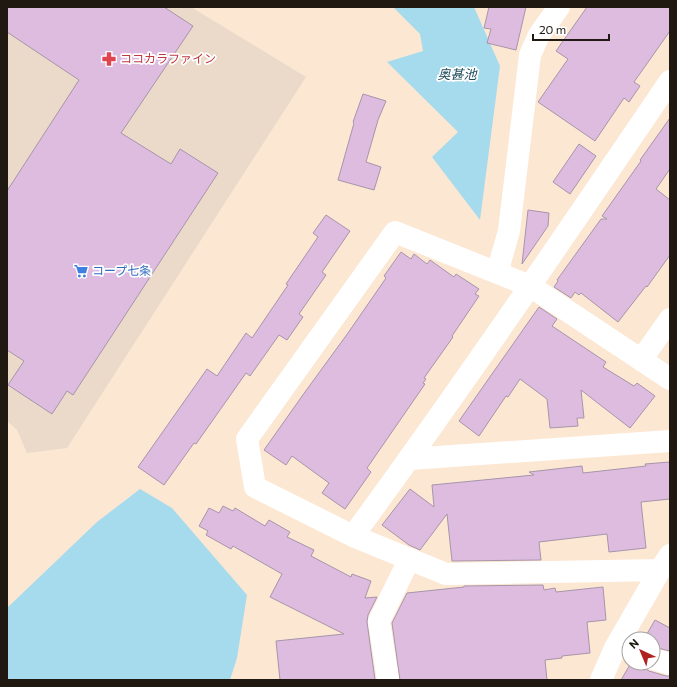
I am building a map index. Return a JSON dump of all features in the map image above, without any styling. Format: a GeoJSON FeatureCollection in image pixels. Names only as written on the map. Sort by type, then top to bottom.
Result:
{"type":"FeatureCollection","features":[{"type":"Feature","properties":{"kind":"street"},"geometry":{"type":"LineString","coordinates":[[497,273],[509,232],[530,55],[539,35],[559,7]]}},
{"type":"Feature","properties":{"kind":"street"},"geometry":{"type":"LineString","coordinates":[[353,536],[409,459],[530,286],[670,81]]}},
{"type":"Feature","properties":{"kind":"street"},"geometry":{"type":"LineString","coordinates":[[631,631],[665,563],[446,574],[353,536],[255,487],[246,438],[395,232],[530,286],[670,379]]}},
{"type":"Feature","properties":{"kind":"street"},"geometry":{"type":"LineString","coordinates":[[641,360],[670,319]]}},
{"type":"Feature","properties":{"kind":"street"},"geometry":{"type":"LineString","coordinates":[[409,459],[670,441]]}},
{"type":"Feature","properties":{"kind":"street"},"geometry":{"type":"LineString","coordinates":[[388,680],[379,621],[409,560]]}},
{"type":"Feature","properties":{"kind":"street"},"geometry":{"type":"LineString","coordinates":[[601,680],[621,651]]}},
{"type":"Feature","properties":{"kind":"shaded area"},"geometry":{"type":"Polygon","coordinates":[[[7,7],[191,7],[306,77],[67,448],[27,453],[17,430],[7,421],[7,7]]]}},
{"type":"Feature","properties":{"kind":"water","name":"奥甚池"},"geometry":{"type":"Polygon","coordinates":[[[393,7],[474,7],[500,66],[480,220],[432,157],[458,132],[387,62],[423,51],[420,34],[393,7]]]}},
{"type":"Feature","properties":{"kind":"water"},"geometry":{"type":"Polygon","coordinates":[[[140,489],[172,508],[247,595],[237,658],[230,680],[7,680],[7,608],[97,522],[140,489]]]}},
{"type":"Feature","properties":{"kind":"building","name":"コープ七条"},"geometry":{"type":"Polygon","coordinates":[[[7,7],[164,7],[193,26],[121,133],[171,164],[180,149],[218,173],[73,395],[67,391],[52,414],[8,385],[24,361],[7,350],[7,191],[79,80],[7,32],[7,7]]]}},
{"type":"Feature","properties":{"kind":"building"},"geometry":{"type":"Polygon","coordinates":[[[489,7],[526,7],[516,50],[487,43],[491,29],[484,28],[489,7]]]}},
{"type":"Feature","properties":{"kind":"building"},"geometry":{"type":"Polygon","coordinates":[[[587,7],[670,7],[670,31],[634,82],[640,86],[629,102],[624,98],[595,141],[538,102],[568,59],[556,51],[587,7]]]}},
{"type":"Feature","properties":{"kind":"building"},"geometry":{"type":"Polygon","coordinates":[[[363,94],[386,101],[378,120],[366,162],[381,167],[374,190],[338,180],[354,123],[353,122],[363,94]]]}},
{"type":"Feature","properties":{"kind":"building"},"geometry":{"type":"Polygon","coordinates":[[[670,118],[670,169],[656,189],[670,200],[670,255],[647,287],[646,286],[618,322],[581,293],[579,295],[575,292],[571,298],[554,287],[558,281],[557,280],[601,219],[607,219],[602,216],[670,118]]]}},
{"type":"Feature","properties":{"kind":"building"},"geometry":{"type":"Polygon","coordinates":[[[579,144],[596,156],[570,194],[553,182],[579,144]]]}},
{"type":"Feature","properties":{"kind":"building"},"geometry":{"type":"Polygon","coordinates":[[[528,210],[549,213],[548,226],[522,264],[528,210]]]}},
{"type":"Feature","properties":{"kind":"building"},"geometry":{"type":"Polygon","coordinates":[[[326,215],[350,231],[322,272],[326,275],[299,314],[303,317],[287,340],[279,335],[250,376],[246,373],[196,444],[194,443],[164,485],[138,467],[207,369],[217,376],[246,333],[252,338],[318,237],[313,233],[326,215]]]}},
{"type":"Feature","properties":{"kind":"building"},"geometry":{"type":"Polygon","coordinates":[[[401,252],[411,259],[414,254],[427,264],[430,260],[454,277],[456,274],[479,289],[475,294],[479,296],[452,336],[453,337],[424,378],[426,379],[423,383],[425,384],[367,468],[371,472],[345,509],[322,493],[329,483],[292,456],[286,465],[264,450],[348,333],[386,278],[384,276],[401,252]]]}},
{"type":"Feature","properties":{"kind":"building"},"geometry":{"type":"Polygon","coordinates":[[[539,307],[557,319],[552,326],[606,362],[603,367],[634,386],[637,383],[655,396],[630,428],[581,390],[584,418],[577,418],[578,426],[550,428],[547,399],[520,379],[508,397],[506,396],[479,436],[459,421],[539,307]]]}},
{"type":"Feature","properties":{"kind":"building"},"geometry":{"type":"Polygon","coordinates":[[[670,462],[670,499],[641,502],[646,548],[609,552],[607,534],[539,542],[541,560],[452,561],[447,514],[420,550],[409,545],[382,525],[410,489],[434,507],[432,485],[534,475],[529,472],[582,466],[583,473],[670,462]]]}},
{"type":"Feature","properties":{"kind":"building"},"geometry":{"type":"Polygon","coordinates":[[[223,506],[233,511],[235,508],[265,526],[269,520],[290,532],[287,537],[314,550],[311,556],[351,577],[352,574],[371,581],[365,598],[377,597],[368,615],[367,622],[375,680],[280,680],[276,641],[344,634],[270,597],[282,574],[233,546],[231,549],[206,535],[208,531],[199,526],[209,508],[219,513],[223,506]]]}},
{"type":"Feature","properties":{"kind":"building"},"geometry":{"type":"Polygon","coordinates":[[[543,585],[544,590],[555,588],[556,592],[603,587],[606,620],[587,622],[590,653],[562,656],[562,658],[545,660],[547,680],[400,680],[392,623],[407,593],[464,586],[543,585]]]}},
{"type":"Feature","properties":{"kind":"building"},"geometry":{"type":"Polygon","coordinates":[[[655,620],[670,628],[670,651],[661,649],[661,631],[649,631],[655,620]]]}},
{"type":"Feature","properties":{"kind":"building"},"geometry":{"type":"Polygon","coordinates":[[[626,671],[649,671],[670,676],[670,680],[621,680],[626,671]]]}},
{"type":"Feature","properties":{"kind":"place","name":"ココカラファイン"},"geometry":{"type":"Point","coordinates":[109,59]}},
{"type":"Feature","properties":{"kind":"place","name":"コープ七条"},"geometry":{"type":"Point","coordinates":[81,271]}}]}
